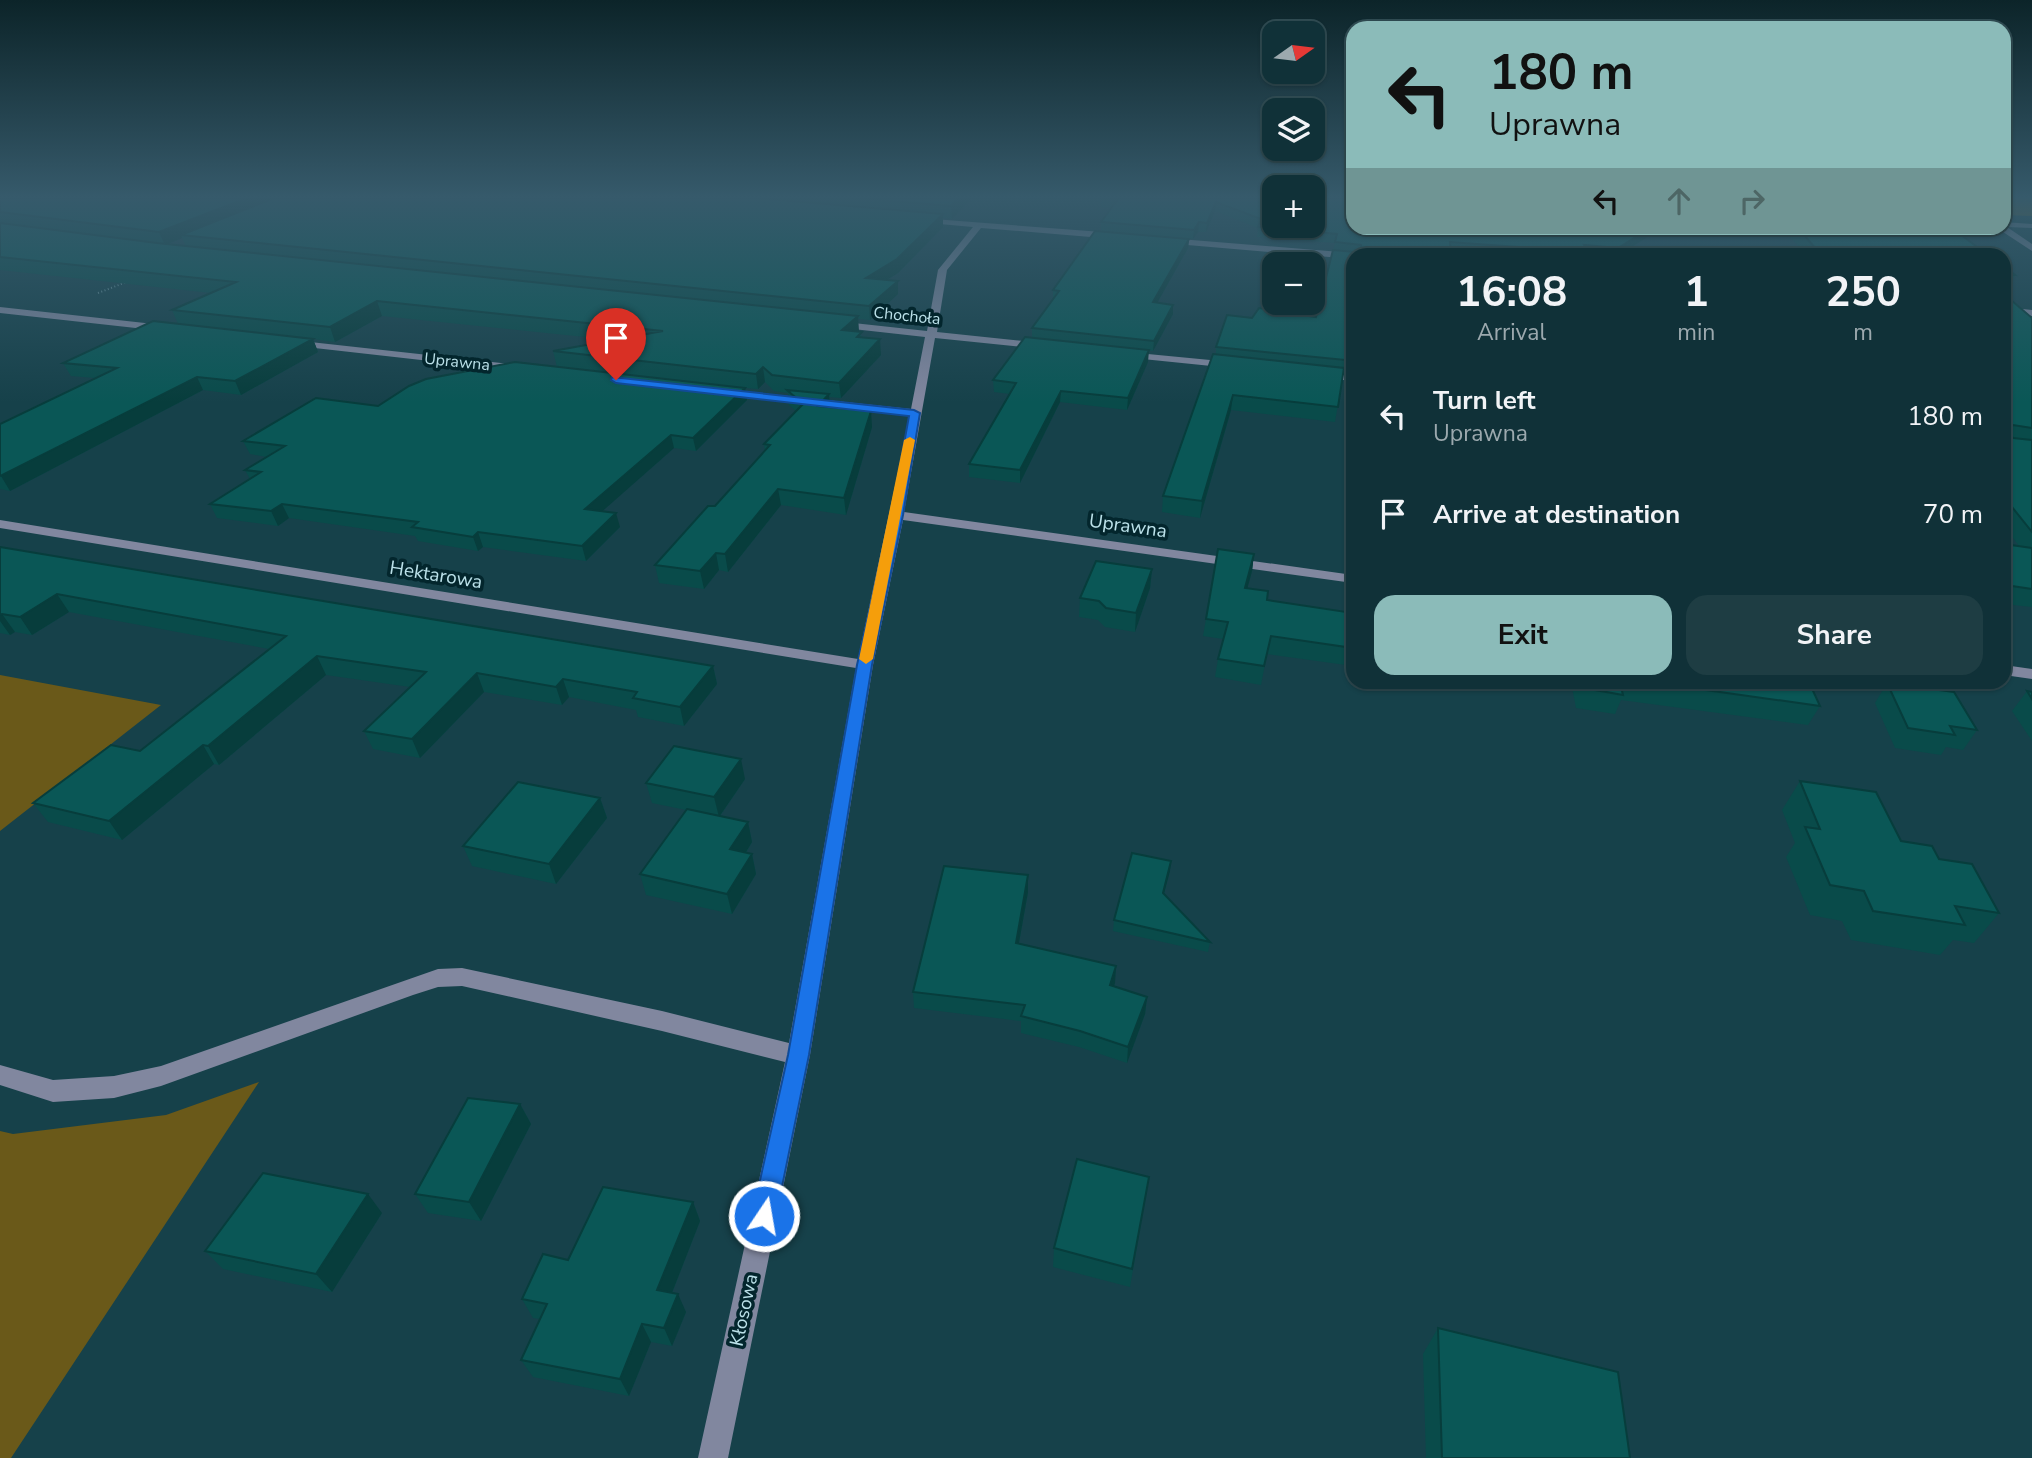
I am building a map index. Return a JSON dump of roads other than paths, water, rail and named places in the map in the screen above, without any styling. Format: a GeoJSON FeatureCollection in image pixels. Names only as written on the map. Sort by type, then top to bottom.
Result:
{"type":"FeatureCollection","features":[{"type":"Feature","properties":{"kind":"street","name":"Kłosowa"},"geometry":{"type":"LineString","coordinates":[[713,1458],[799,1055],[865,665],[897,515],[914,413],[943,270],[946,266]]}},
{"type":"Feature","properties":{"kind":"street"},"geometry":{"type":"LineString","coordinates":[[0,310],[170,329]]}},
{"type":"Feature","properties":{"kind":"street"},"geometry":{"type":"LineString","coordinates":[[2011,311],[2032,313]]}},
{"type":"Feature","properties":{"kind":"street","name":"Chochoła"},"geometry":{"type":"LineString","coordinates":[[821,322],[1053,347]]}},
{"type":"Feature","properties":{"kind":"street","name":"Uprawna"},"geometry":{"type":"LineString","coordinates":[[280,342],[528,370]]}},
{"type":"Feature","properties":{"kind":"street"},"geometry":{"type":"LineString","coordinates":[[1121,354],[1244,367]]}},
{"type":"Feature","properties":{"kind":"street"},"geometry":{"type":"LineString","coordinates":[[1312,374],[1346,377]]}},
{"type":"Feature","properties":{"kind":"street"},"geometry":{"type":"LineString","coordinates":[[708,390],[914,413]]}},
{"type":"Feature","properties":{"kind":"street","name":"Uprawna"},"geometry":{"type":"LineString","coordinates":[[897,515],[1346,578]]}},
{"type":"Feature","properties":{"kind":"street","name":"Hektarowa"},"geometry":{"type":"LineString","coordinates":[[0,524],[865,665]]}},
{"type":"Feature","properties":{"kind":"street"},"geometry":{"type":"LineString","coordinates":[[2011,671],[2032,674]]}},
{"type":"Feature","properties":{"kind":"street"},"geometry":{"type":"LineString","coordinates":[[0,1075],[53,1091],[114,1087],[161,1076],[409,987],[438,978],[462,977],[662,1021],[799,1055]]}}]}
